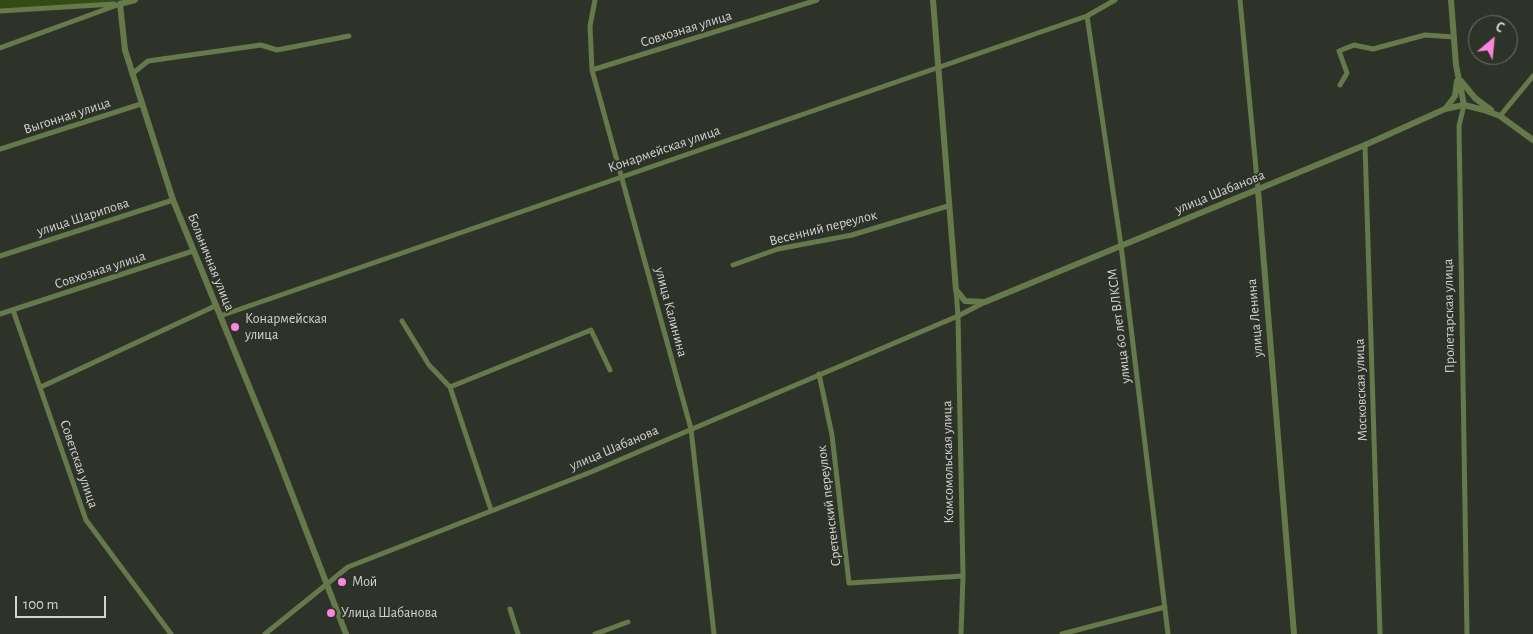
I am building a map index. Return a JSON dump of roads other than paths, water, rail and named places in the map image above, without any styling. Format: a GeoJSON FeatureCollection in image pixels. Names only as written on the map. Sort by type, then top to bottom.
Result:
{"type":"FeatureCollection","features":[{"type":"Feature","properties":{"kind":"street"},"geometry":{"type":"LineString","coordinates":[[0,48],[135,0]]}},
{"type":"Feature","properties":{"kind":"street","name":"улица Калинина"},"geometry":{"type":"LineString","coordinates":[[595,0],[590,26],[592,70],[691,429],[714,634]]}},
{"type":"Feature","properties":{"kind":"street","name":"Совхозная улица"},"geometry":{"type":"LineString","coordinates":[[592,70],[816,0]]}},
{"type":"Feature","properties":{"kind":"street","name":"Комсомольская улица"},"geometry":{"type":"LineString","coordinates":[[933,0],[958,316],[963,576],[961,634]]}},
{"type":"Feature","properties":{"kind":"street","name":"Конармейская улица"},"geometry":{"type":"LineString","coordinates":[[220,316],[1087,16],[1115,0]]}},
{"type":"Feature","properties":{"kind":"street","name":"улица Ленина"},"geometry":{"type":"LineString","coordinates":[[1240,0],[1258,190],[1294,634]]}},
{"type":"Feature","properties":{"kind":"street","name":"Пролетарская улица"},"geometry":{"type":"LineString","coordinates":[[1451,0],[1457,75],[1464,106],[1459,126],[1467,634]]}},
{"type":"Feature","properties":{"kind":"street"},"geometry":{"type":"LineString","coordinates":[[0,11],[120,4]]}},
{"type":"Feature","properties":{"kind":"street","name":"Больничная улица"},"geometry":{"type":"LineString","coordinates":[[120,4],[125,50],[173,200],[346,634]]}},
{"type":"Feature","properties":{"kind":"street","name":"улица 60 лет ВЛКСМ"},"geometry":{"type":"LineString","coordinates":[[1087,16],[1121,245],[1168,634]]}},
{"type":"Feature","properties":{"kind":"street"},"geometry":{"type":"LineString","coordinates":[[1340,85],[1347,73],[1338,51],[1354,45],[1373,49],[1425,35],[1454,37]]}},
{"type":"Feature","properties":{"kind":"street"},"geometry":{"type":"LineString","coordinates":[[132,74],[148,61],[261,45],[277,50],[349,36]]}},
{"type":"Feature","properties":{"kind":"street"},"geometry":{"type":"LineString","coordinates":[[1445,109],[1455,96],[1457,75]]}},
{"type":"Feature","properties":{"kind":"street"},"geometry":{"type":"LineString","coordinates":[[1457,75],[1475,98],[1533,140]]}},
{"type":"Feature","properties":{"kind":"street"},"geometry":{"type":"LineString","coordinates":[[1500,116],[1533,76]]}},
{"type":"Feature","properties":{"kind":"street","name":"Выгонная улица"},"geometry":{"type":"LineString","coordinates":[[0,149],[141,104]]}},
{"type":"Feature","properties":{"kind":"street"},"geometry":{"type":"LineString","coordinates":[[1464,106],[1500,116]]}},
{"type":"Feature","properties":{"kind":"street","name":"улица Шабанова"},"geometry":{"type":"LineString","coordinates":[[265,634],[326,583],[348,568],[591,472],[958,316],[985,302],[1258,190],[1445,109],[1464,106]]}},
{"type":"Feature","properties":{"kind":"street","name":"Московская улица"},"geometry":{"type":"LineString","coordinates":[[1365,145],[1380,634]]}},
{"type":"Feature","properties":{"kind":"street","name":"улица Шарипова"},"geometry":{"type":"LineString","coordinates":[[0,256],[173,200]]}},
{"type":"Feature","properties":{"kind":"street","name":"Весенний переулок"},"geometry":{"type":"LineString","coordinates":[[733,265],[778,248],[852,235],[948,206]]}},
{"type":"Feature","properties":{"kind":"street","name":"Совхозная улица"},"geometry":{"type":"LineString","coordinates":[[13,310],[193,251]]}},
{"type":"Feature","properties":{"kind":"street","name":"улица Шабанова"},"geometry":{"type":"LineString","coordinates":[[956,290],[965,301],[985,302]]}},
{"type":"Feature","properties":{"kind":"street"},"geometry":{"type":"LineString","coordinates":[[41,387],[215,306]]}},
{"type":"Feature","properties":{"kind":"street"},"geometry":{"type":"LineString","coordinates":[[0,314],[13,310]]}},
{"type":"Feature","properties":{"kind":"street","name":"Советская улица"},"geometry":{"type":"LineString","coordinates":[[13,310],[86,520],[171,634]]}},
{"type":"Feature","properties":{"kind":"street"},"geometry":{"type":"LineString","coordinates":[[402,321],[429,365],[450,388],[492,510]]}},
{"type":"Feature","properties":{"kind":"street"},"geometry":{"type":"LineString","coordinates":[[450,388],[591,330],[610,370]]}},
{"type":"Feature","properties":{"kind":"street","name":"Сретенский переулок"},"geometry":{"type":"LineString","coordinates":[[819,374],[832,435],[849,583],[963,576]]}},
{"type":"Feature","properties":{"kind":"street"},"geometry":{"type":"LineString","coordinates":[[1062,634],[1165,607]]}},
{"type":"Feature","properties":{"kind":"street"},"geometry":{"type":"LineString","coordinates":[[510,610],[518,634]]}},
{"type":"Feature","properties":{"kind":"street"},"geometry":{"type":"LineString","coordinates":[[595,634],[628,622]]}},
{"type":"Feature","properties":{"kind":"place","name":"Конармейская улица"},"geometry":{"type":"Point","coordinates":[235,327]}},
{"type":"Feature","properties":{"kind":"place","name":"Мой"},"geometry":{"type":"Point","coordinates":[342,582]}},
{"type":"Feature","properties":{"kind":"place","name":"Улица Шабанова"},"geometry":{"type":"Point","coordinates":[331,613]}}]}
